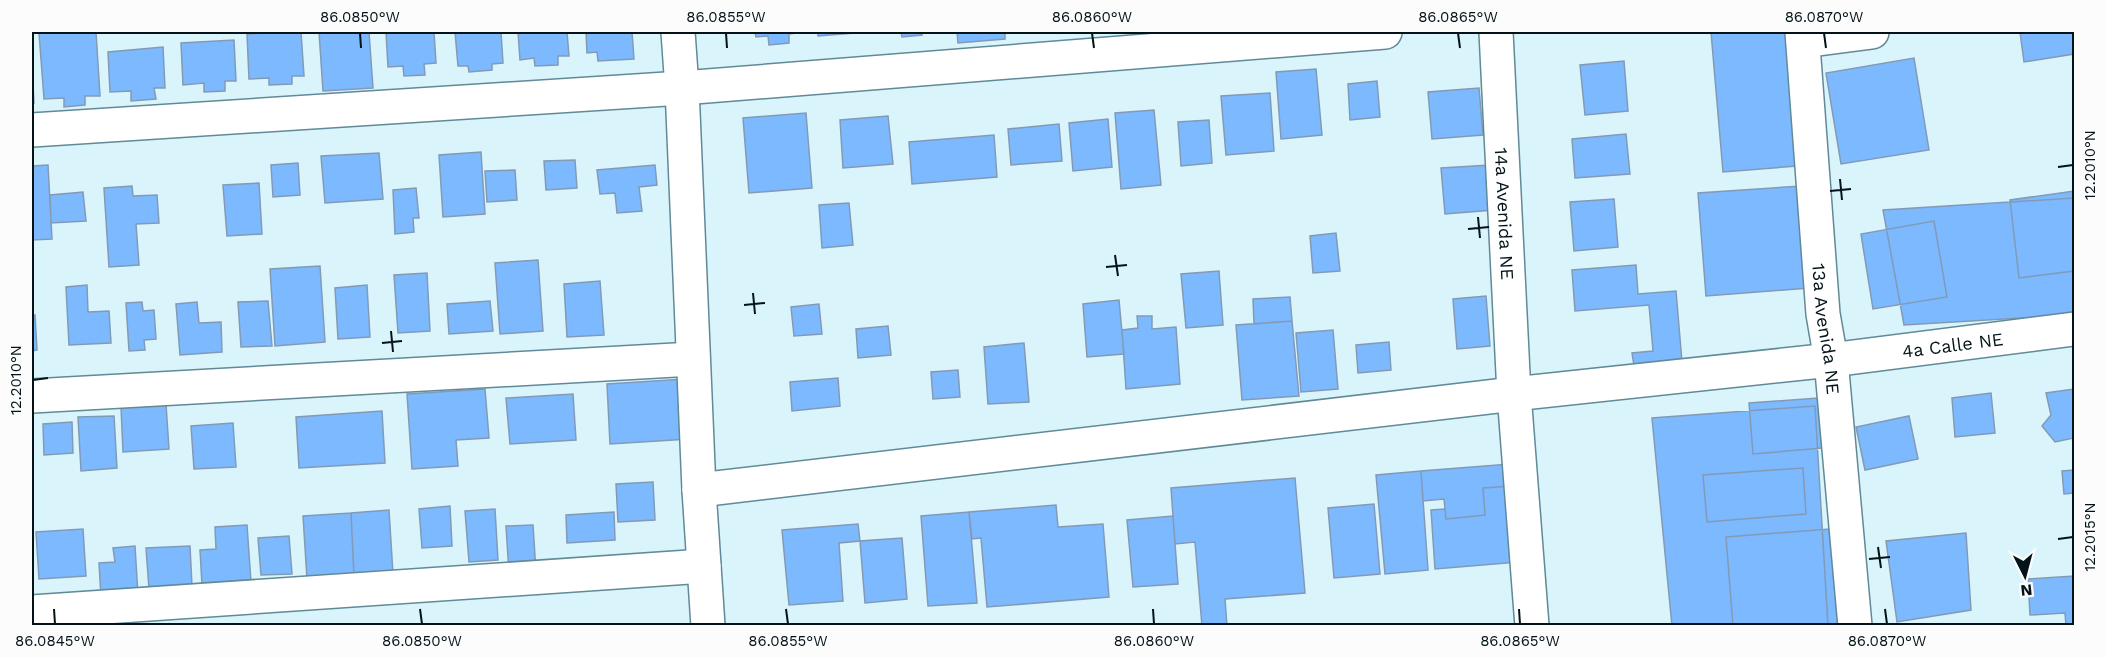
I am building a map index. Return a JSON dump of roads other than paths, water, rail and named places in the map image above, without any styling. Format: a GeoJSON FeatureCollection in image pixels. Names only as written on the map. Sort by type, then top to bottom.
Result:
{"type":"FeatureCollection","features":[{"type":"Feature","properties":{"kind":"street"},"geometry":{"type":"LineString","coordinates":[[678,32],[699,490],[708,626]]}},
{"type":"Feature","properties":{"kind":"street"},"geometry":{"type":"LineString","coordinates":[[32,130],[682,88],[1385,32]]}},
{"type":"Feature","properties":{"kind":"street","name":"14a Avenida NE"},"geometry":{"type":"LineString","coordinates":[[1496,32],[1514,394],[1532,626]]}},
{"type":"Feature","properties":{"kind":"street"},"geometry":{"type":"LineString","coordinates":[[1802,36],[1872,32]]}},
{"type":"Feature","properties":{"kind":"street","name":"13a Avenida NE"},"geometry":{"type":"LineString","coordinates":[[1802,36],[1823,314],[1831,360],[1856,626]]}},
{"type":"Feature","properties":{"kind":"street","name":"4a Calle NE"},"geometry":{"type":"LineString","coordinates":[[699,490],[1514,394],[1831,360],[2074,329]]}},
{"type":"Feature","properties":{"kind":"street"},"geometry":{"type":"LineString","coordinates":[[32,396],[693,359]]}},
{"type":"Feature","properties":{"kind":"street"},"geometry":{"type":"LineString","coordinates":[[32,612],[704,566]]}}]}
